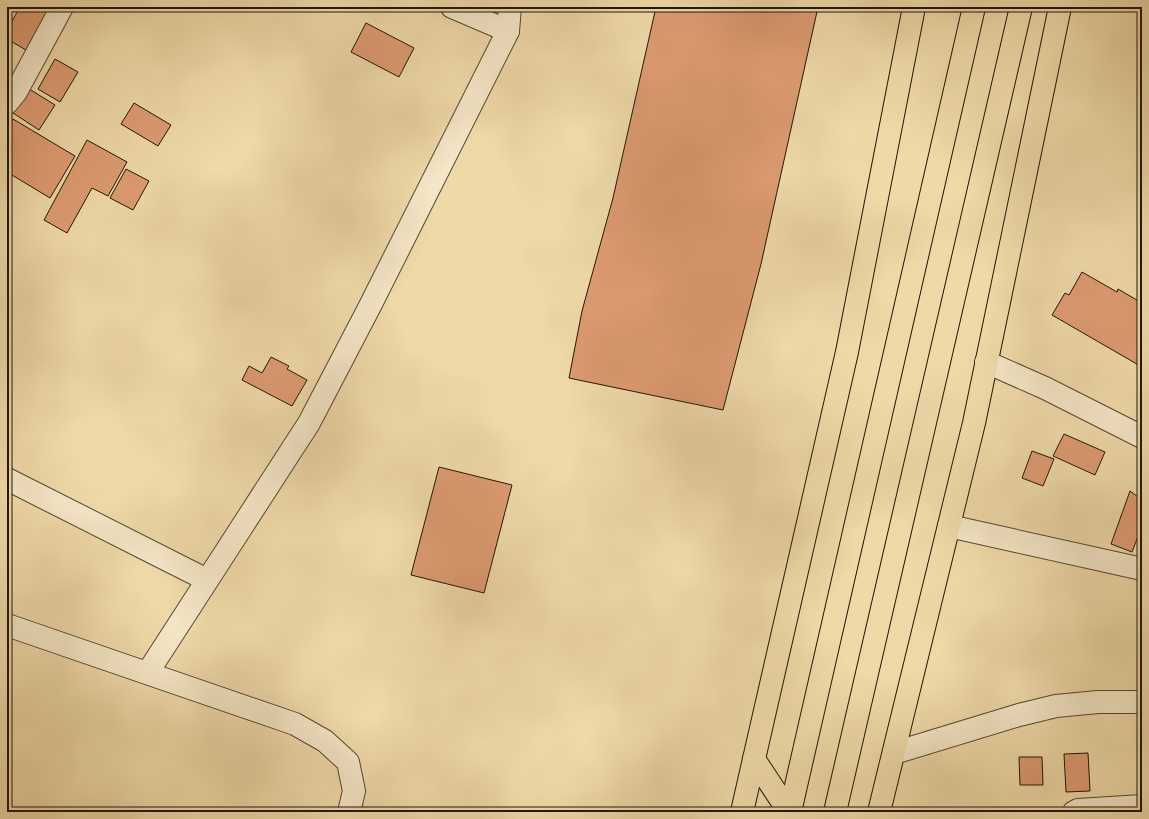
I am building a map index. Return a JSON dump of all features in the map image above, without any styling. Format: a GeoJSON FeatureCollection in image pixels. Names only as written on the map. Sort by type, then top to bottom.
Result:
{"type":"FeatureCollection","features":[{"type":"Feature","properties":{"kind":"highway"},"geometry":{"type":"LineString","coordinates":[[742,812],[847,352],[914,7]]}},
{"type":"Feature","properties":{"kind":"highway"},"geometry":{"type":"LineString","coordinates":[[789,812],[974,7]]}},
{"type":"Feature","properties":{"kind":"highway"},"geometry":{"type":"LineString","coordinates":[[835,812],[1021,7]]}},
{"type":"Feature","properties":{"kind":"highway"},"geometry":{"type":"LineString","coordinates":[[879,812],[974,423],[1060,7]]}},
{"type":"Feature","properties":{"kind":"highway"},"geometry":{"type":"LineString","coordinates":[[754,759],[789,812]]}},
{"type":"Feature","properties":{"kind":"street"},"geometry":{"type":"LineString","coordinates":[[7,103],[16,92],[62,7]]}},
{"type":"Feature","properties":{"kind":"street"},"geometry":{"type":"LineString","coordinates":[[452,7],[508,31]]}},
{"type":"Feature","properties":{"kind":"street"},"geometry":{"type":"LineString","coordinates":[[148,672],[309,423],[370,306],[508,31],[510,7]]}},
{"type":"Feature","properties":{"kind":"street"},"geometry":{"type":"LineString","coordinates":[[986,362],[1045,388],[1142,437]]}},
{"type":"Feature","properties":{"kind":"street"},"geometry":{"type":"LineString","coordinates":[[7,479],[208,580]]}},
{"type":"Feature","properties":{"kind":"street"},"geometry":{"type":"LineString","coordinates":[[949,526],[1142,569]]}},
{"type":"Feature","properties":{"kind":"street"},"geometry":{"type":"LineString","coordinates":[[7,625],[148,672],[295,724],[324,741],[348,762],[354,791],[349,812]]}},
{"type":"Feature","properties":{"kind":"street"},"geometry":{"type":"LineString","coordinates":[[894,753],[1019,715],[1056,706],[1098,702],[1142,702]]}},
{"type":"Feature","properties":{"kind":"street"},"geometry":{"type":"LineString","coordinates":[[1074,812],[1078,810],[1142,806]]}},
{"type":"Feature","properties":{"kind":"building"},"geometry":{"type":"Polygon","coordinates":[[[20,7],[40,7],[48,11],[26,50],[7,39],[7,30],[20,7]]]}},
{"type":"Feature","properties":{"kind":"building"},"geometry":{"type":"Polygon","coordinates":[[[656,7],[818,7],[761,264],[723,410],[569,378],[582,311],[613,198],[656,7]]]}},
{"type":"Feature","properties":{"kind":"building"},"geometry":{"type":"Polygon","coordinates":[[[366,23],[414,48],[399,77],[351,52],[366,23]]]}},
{"type":"Feature","properties":{"kind":"building"},"geometry":{"type":"Polygon","coordinates":[[[55,59],[78,72],[60,102],[38,89],[55,59]]]}},
{"type":"Feature","properties":{"kind":"building"},"geometry":{"type":"Polygon","coordinates":[[[26,87],[55,105],[39,130],[10,111],[26,87]]]}},
{"type":"Feature","properties":{"kind":"building"},"geometry":{"type":"Polygon","coordinates":[[[134,103],[171,125],[158,146],[121,124],[134,103]]]}},
{"type":"Feature","properties":{"kind":"building"},"geometry":{"type":"Polygon","coordinates":[[[13,119],[75,156],[50,198],[7,172],[7,128],[13,119]]]}},
{"type":"Feature","properties":{"kind":"building"},"geometry":{"type":"Polygon","coordinates":[[[87,140],[127,162],[108,196],[92,188],[67,233],[44,220],[87,140]]]}},
{"type":"Feature","properties":{"kind":"building"},"geometry":{"type":"Polygon","coordinates":[[[126,169],[149,181],[133,210],[110,198],[126,169]]]}},
{"type":"Feature","properties":{"kind":"building"},"geometry":{"type":"Polygon","coordinates":[[[1082,272],[1117,292],[1118,289],[1142,303],[1142,367],[1052,315],[1065,293],[1069,295],[1082,272]]]}},
{"type":"Feature","properties":{"kind":"building"},"geometry":{"type":"Polygon","coordinates":[[[271,357],[289,366],[287,369],[307,380],[292,406],[242,380],[249,366],[262,373],[271,357]]]}},
{"type":"Feature","properties":{"kind":"building"},"geometry":{"type":"Polygon","coordinates":[[[1064,434],[1105,452],[1095,475],[1053,456],[1064,434]]]}},
{"type":"Feature","properties":{"kind":"building"},"geometry":{"type":"Polygon","coordinates":[[[1032,451],[1054,459],[1043,486],[1022,478],[1032,451]]]}},
{"type":"Feature","properties":{"kind":"building"},"geometry":{"type":"Polygon","coordinates":[[[439,467],[512,485],[484,593],[411,575],[439,467]]]}},
{"type":"Feature","properties":{"kind":"building"},"geometry":{"type":"Polygon","coordinates":[[[1130,491],[1142,500],[1142,526],[1132,552],[1111,544],[1130,491]]]}},
{"type":"Feature","properties":{"kind":"building"},"geometry":{"type":"Polygon","coordinates":[[[1088,753],[1090,791],[1066,792],[1064,754],[1088,753]]]}},
{"type":"Feature","properties":{"kind":"building"},"geometry":{"type":"Polygon","coordinates":[[[1019,757],[1042,757],[1043,785],[1020,785],[1019,757]]]}}]}
